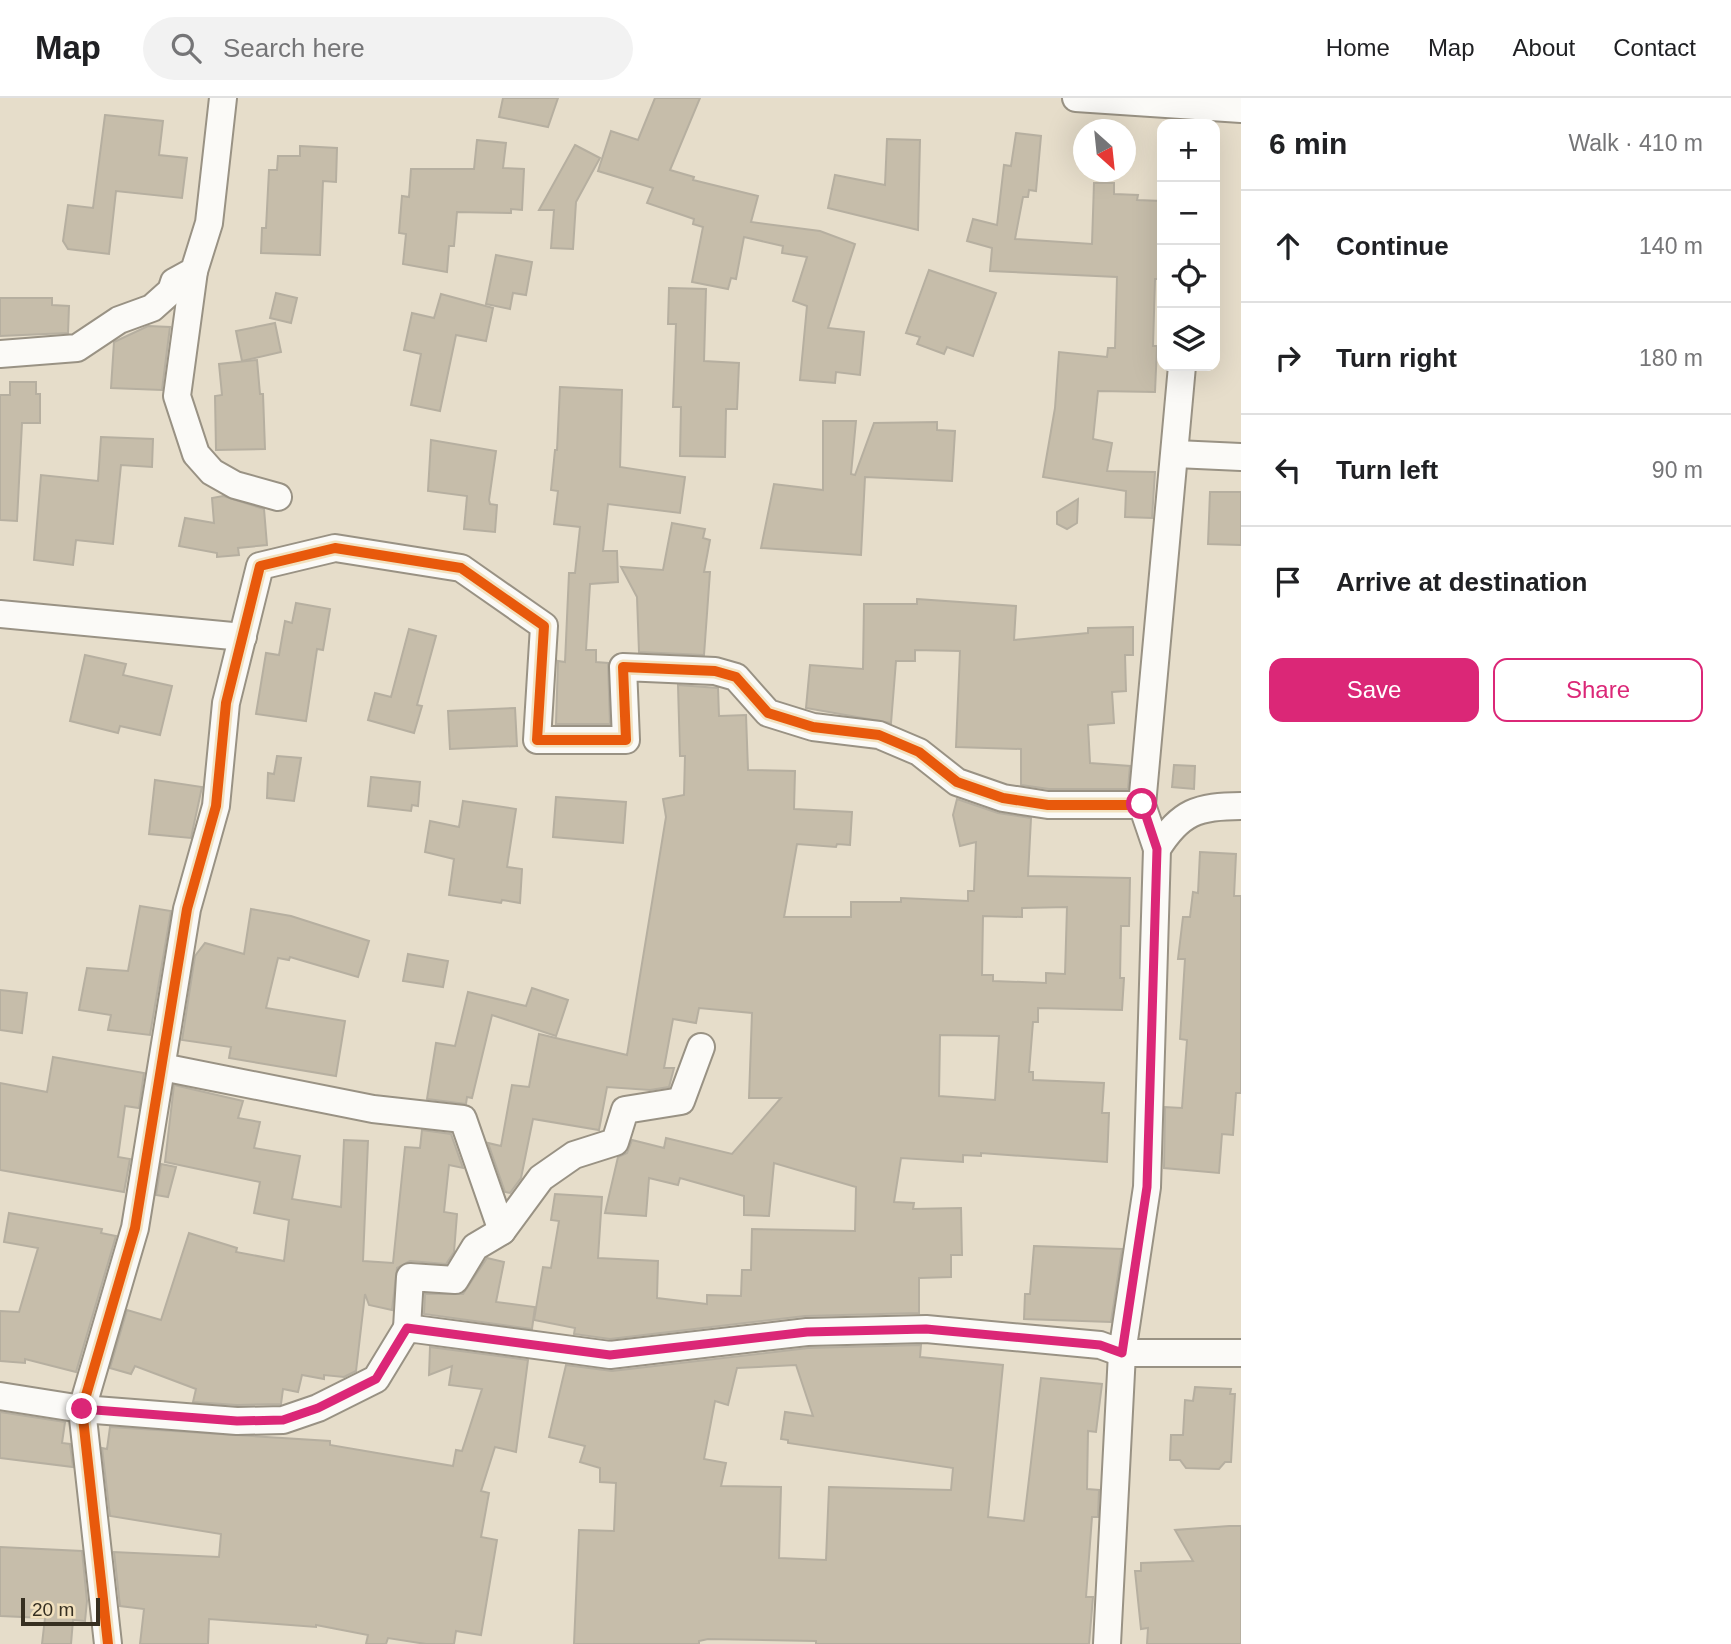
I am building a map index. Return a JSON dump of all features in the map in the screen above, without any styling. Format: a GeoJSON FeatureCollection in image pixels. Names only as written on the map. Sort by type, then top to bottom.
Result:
{"type":"FeatureCollection","features":[{"type":"Feature","properties":{"kind":"street"},"geometry":{"type":"LineString","coordinates":[[223,98],[209,223],[194,271],[177,396],[196,454],[212,472],[235,485],[278,497]]}},
{"type":"Feature","properties":{"kind":"street"},"geometry":{"type":"LineString","coordinates":[[1076,98],[1198,109],[1241,108]]}},
{"type":"Feature","properties":{"kind":"street"},"geometry":{"type":"LineString","coordinates":[[0,354],[77,348],[119,320],[152,308],[171,291],[174,282],[194,271]]}},
{"type":"Feature","properties":{"kind":"street"},"geometry":{"type":"LineString","coordinates":[[1107,1644],[1122,1353],[1147,1187],[1157,849],[1142,804],[1182,371]]}},
{"type":"Feature","properties":{"kind":"street"},"geometry":{"type":"LineString","coordinates":[[1176,454],[1241,457]]}},
{"type":"Feature","properties":{"kind":"street"},"geometry":{"type":"LineString","coordinates":[[108,1644],[82,1409],[135,1228],[187,909],[216,806],[226,703],[260,566],[335,548],[461,568],[544,626],[537,740],[626,740],[623,667],[715,671],[736,677],[768,713],[813,727],[879,736],[919,752],[957,782],[1003,797],[1089,807],[1142,804]]}},
{"type":"Feature","properties":{"kind":"street"},"geometry":{"type":"LineString","coordinates":[[0,614],[243,636]]}},
{"type":"Feature","properties":{"kind":"street"},"geometry":{"type":"LineString","coordinates":[[1157,849],[1173,824],[1201,809],[1241,806]]}},
{"type":"Feature","properties":{"kind":"street"},"geometry":{"type":"LineString","coordinates":[[0,1396],[82,1409],[237,1421],[283,1420],[318,1408],[376,1379],[407,1328],[410,1277],[455,1280],[475,1247],[502,1231],[541,1178],[574,1155],[615,1142],[625,1110],[681,1101],[701,1047]]}},
{"type":"Feature","properties":{"kind":"street"},"geometry":{"type":"LineString","coordinates":[[162,1067],[373,1109],[463,1119],[502,1231]]}},
{"type":"Feature","properties":{"kind":"street"},"geometry":{"type":"LineString","coordinates":[[407,1328],[610,1355],[807,1332],[926,1329],[1100,1345],[1122,1353],[1241,1353]]}},
{"type":"Feature","properties":{"kind":"building"},"geometry":{"type":"Polygon","coordinates":[[[503,98],[558,98],[548,127],[499,117],[503,98]]]}},
{"type":"Feature","properties":{"kind":"building"},"geometry":{"type":"Polygon","coordinates":[[[655,98],[700,98],[670,170],[694,177],[693,180],[758,196],[751,222],[820,231],[855,244],[828,328],[864,332],[860,375],[836,372],[835,383],[800,380],[807,306],[793,301],[807,257],[782,253],[783,246],[744,237],[736,279],[731,278],[728,289],[692,282],[703,227],[693,224],[694,219],[647,203],[653,188],[598,171],[611,131],[638,140],[655,98]]]}},
{"type":"Feature","properties":{"kind":"building"},"geometry":{"type":"Polygon","coordinates":[[[105,115],[163,121],[159,155],[187,158],[182,198],[116,191],[109,254],[68,249],[63,241],[68,205],[93,208],[105,115]]]}},
{"type":"Feature","properties":{"kind":"building"},"geometry":{"type":"Polygon","coordinates":[[[1016,133],[1041,136],[1036,191],[1029,190],[1028,197],[1023,197],[1015,239],[1092,244],[1094,183],[1114,183],[1114,194],[1138,195],[1137,200],[1157,201],[1157,279],[1153,346],[1157,346],[1155,392],[1098,391],[1093,439],[1112,443],[1107,471],[1155,472],[1152,518],[1125,517],[1126,491],[1043,477],[1055,408],[1059,352],[1107,357],[1108,348],[1115,348],[1117,277],[990,271],[992,248],[967,241],[973,219],[997,225],[1004,165],[1011,166],[1016,133]]]}},
{"type":"Feature","properties":{"kind":"building"},"geometry":{"type":"Polygon","coordinates":[[[887,139],[920,140],[918,230],[828,208],[835,175],[885,185],[887,139]]]}},
{"type":"Feature","properties":{"kind":"building"},"geometry":{"type":"Polygon","coordinates":[[[477,140],[506,143],[503,168],[524,169],[522,210],[511,209],[511,213],[457,212],[454,246],[449,246],[447,272],[403,264],[406,234],[399,233],[402,196],[409,197],[411,169],[474,169],[477,140]]]}},
{"type":"Feature","properties":{"kind":"building"},"geometry":{"type":"Polygon","coordinates":[[[575,145],[600,158],[576,202],[573,249],[551,248],[554,210],[539,210],[575,145]]]}},
{"type":"Feature","properties":{"kind":"building"},"geometry":{"type":"Polygon","coordinates":[[[300,146],[337,148],[336,182],[323,181],[320,255],[261,253],[262,228],[266,228],[269,170],[277,170],[278,156],[300,156],[300,146]]]}},
{"type":"Feature","properties":{"kind":"building"},"geometry":{"type":"Polygon","coordinates":[[[496,255],[532,262],[526,295],[513,293],[510,309],[486,304],[496,255]]]}},
{"type":"Feature","properties":{"kind":"building"},"geometry":{"type":"Polygon","coordinates":[[[929,270],[996,293],[973,356],[947,347],[944,354],[917,344],[920,337],[906,333],[929,270]]]}},
{"type":"Feature","properties":{"kind":"building"},"geometry":{"type":"Polygon","coordinates":[[[669,288],[706,289],[704,361],[739,363],[737,409],[726,409],[725,457],[680,456],[681,407],[673,407],[676,324],[668,324],[669,288]]]}},
{"type":"Feature","properties":{"kind":"building"},"geometry":{"type":"Polygon","coordinates":[[[276,293],[297,298],[291,323],[270,318],[276,293]]]}},
{"type":"Feature","properties":{"kind":"building"},"geometry":{"type":"Polygon","coordinates":[[[441,294],[493,308],[486,341],[456,335],[440,411],[411,405],[421,354],[404,350],[412,313],[434,318],[441,294]]]}},
{"type":"Feature","properties":{"kind":"building"},"geometry":{"type":"Polygon","coordinates":[[[0,298],[52,298],[52,305],[69,306],[68,333],[0,336],[0,298]]]}},
{"type":"Feature","properties":{"kind":"building"},"geometry":{"type":"Polygon","coordinates":[[[275,323],[281,352],[242,361],[236,331],[275,323]]]}},
{"type":"Feature","properties":{"kind":"building"},"geometry":{"type":"Polygon","coordinates":[[[148,326],[170,327],[162,390],[111,388],[114,342],[148,326]]]}},
{"type":"Feature","properties":{"kind":"building"},"geometry":{"type":"Polygon","coordinates":[[[257,360],[260,394],[263,394],[265,449],[216,450],[215,396],[222,395],[219,364],[257,360]]]}},
{"type":"Feature","properties":{"kind":"building"},"geometry":{"type":"Polygon","coordinates":[[[10,382],[36,382],[36,394],[40,394],[40,423],[22,423],[17,521],[0,520],[0,395],[10,395],[10,382]]]}},
{"type":"Feature","properties":{"kind":"building"},"geometry":{"type":"Polygon","coordinates":[[[560,387],[622,390],[620,467],[685,477],[680,513],[608,504],[603,551],[617,551],[618,582],[590,584],[586,650],[596,650],[596,662],[608,663],[610,724],[556,724],[558,661],[565,662],[569,573],[575,573],[580,527],[554,524],[558,491],[551,490],[557,450],[560,387]]]}},
{"type":"Feature","properties":{"kind":"building"},"geometry":{"type":"Polygon","coordinates":[[[823,421],[856,421],[851,474],[855,475],[874,423],[937,422],[937,430],[955,431],[952,481],[865,477],[861,555],[761,548],[774,484],[823,490],[823,421]]]}},
{"type":"Feature","properties":{"kind":"building"},"geometry":{"type":"Polygon","coordinates":[[[101,437],[153,439],[152,467],[121,465],[113,544],[76,540],[73,565],[34,560],[41,475],[98,481],[101,437]]]}},
{"type":"Feature","properties":{"kind":"building"},"geometry":{"type":"Polygon","coordinates":[[[431,440],[496,451],[489,500],[490,504],[497,505],[495,532],[464,529],[467,496],[428,491],[431,440]]]}},
{"type":"Feature","properties":{"kind":"building"},"geometry":{"type":"Polygon","coordinates":[[[1210,492],[1241,492],[1241,545],[1208,544],[1210,492]]]}},
{"type":"Feature","properties":{"kind":"building"},"geometry":{"type":"Polygon","coordinates":[[[223,496],[264,509],[267,545],[238,548],[239,555],[217,557],[217,553],[179,546],[185,518],[214,523],[212,498],[223,496]]]}},
{"type":"Feature","properties":{"kind":"building"},"geometry":{"type":"Polygon","coordinates":[[[1078,499],[1077,523],[1067,529],[1057,524],[1057,512],[1078,499]]]}},
{"type":"Feature","properties":{"kind":"building"},"geometry":{"type":"Polygon","coordinates":[[[672,523],[705,529],[703,538],[710,540],[704,572],[710,572],[704,655],[639,652],[637,597],[621,567],[663,570],[672,523]]]}},
{"type":"Feature","properties":{"kind":"building"},"geometry":{"type":"Polygon","coordinates":[[[917,599],[1016,606],[1014,640],[1088,633],[1088,628],[1133,627],[1133,655],[1125,655],[1126,691],[1112,692],[1114,723],[1088,725],[1090,763],[1130,766],[1128,789],[1049,789],[1021,785],[1021,749],[956,747],[960,651],[915,650],[915,661],[896,661],[891,723],[806,708],[810,665],[863,669],[864,604],[917,604],[917,599]]]}},
{"type":"Feature","properties":{"kind":"building"},"geometry":{"type":"Polygon","coordinates":[[[296,603],[330,609],[323,650],[317,649],[306,721],[256,714],[266,653],[279,655],[285,621],[292,623],[296,603]]]}},
{"type":"Feature","properties":{"kind":"building"},"geometry":{"type":"Polygon","coordinates":[[[409,629],[436,636],[417,705],[422,706],[414,733],[368,720],[375,693],[391,697],[409,629]]]}},
{"type":"Feature","properties":{"kind":"building"},"geometry":{"type":"Polygon","coordinates":[[[85,655],[126,664],[123,675],[172,686],[160,735],[120,726],[118,733],[70,721],[85,655]]]}},
{"type":"Feature","properties":{"kind":"building"},"geometry":{"type":"Polygon","coordinates":[[[678,685],[718,688],[719,716],[746,715],[748,770],[795,771],[794,809],[852,812],[850,845],[837,844],[836,847],[797,844],[784,917],[851,917],[851,902],[901,902],[901,898],[968,901],[968,891],[974,891],[976,842],[960,846],[953,815],[957,799],[998,813],[1031,818],[1028,876],[1130,878],[1129,926],[1121,926],[1120,978],[1124,978],[1122,1010],[1038,1008],[1038,1022],[1033,1022],[1029,1072],[1033,1072],[1033,1080],[1104,1083],[1102,1113],[1109,1113],[1107,1162],[981,1153],[981,1156],[963,1155],[963,1162],[901,1158],[894,1202],[914,1203],[913,1209],[961,1208],[962,1255],[951,1255],[951,1277],[919,1278],[919,1313],[805,1316],[610,1339],[574,1334],[575,1328],[534,1320],[543,1267],[551,1268],[559,1221],[551,1220],[555,1194],[602,1197],[598,1258],[658,1261],[657,1298],[707,1304],[707,1295],[741,1296],[742,1270],[751,1270],[752,1229],[855,1231],[856,1187],[774,1163],[769,1216],[744,1215],[744,1196],[680,1178],[678,1185],[649,1178],[646,1216],[605,1213],[618,1157],[627,1153],[632,1140],[664,1148],[666,1138],[732,1154],[781,1098],[749,1098],[752,1013],[699,1008],[696,1023],[673,1019],[664,1068],[674,1068],[669,1087],[650,1090],[607,1087],[599,1130],[533,1119],[521,1178],[510,1193],[505,1192],[488,1143],[501,1146],[512,1085],[529,1087],[539,1034],[627,1055],[666,817],[663,799],[684,795],[685,756],[680,756],[678,685]],[[1067,907],[1022,908],[1022,917],[983,916],[982,975],[993,975],[993,981],[1046,983],[1046,973],[1065,974],[1067,907]],[[940,1035],[939,1096],[995,1100],[999,1036],[940,1035]]]}},
{"type":"Feature","properties":{"kind":"building"},"geometry":{"type":"Polygon","coordinates":[[[515,708],[517,746],[450,749],[448,711],[515,708]]]}},
{"type":"Feature","properties":{"kind":"building"},"geometry":{"type":"Polygon","coordinates":[[[277,756],[301,758],[294,801],[267,798],[268,773],[274,774],[277,756]]]}},
{"type":"Feature","properties":{"kind":"building"},"geometry":{"type":"Polygon","coordinates":[[[1174,765],[1195,766],[1194,789],[1172,787],[1174,765]]]}},
{"type":"Feature","properties":{"kind":"building"},"geometry":{"type":"Polygon","coordinates":[[[371,777],[420,782],[418,806],[412,805],[411,811],[368,806],[371,777]]]}},
{"type":"Feature","properties":{"kind":"building"},"geometry":{"type":"Polygon","coordinates":[[[155,780],[202,787],[191,838],[149,834],[155,780]]]}},
{"type":"Feature","properties":{"kind":"building"},"geometry":{"type":"Polygon","coordinates":[[[556,797],[626,802],[623,843],[553,837],[556,797]]]}},
{"type":"Feature","properties":{"kind":"building"},"geometry":{"type":"Polygon","coordinates":[[[463,801],[516,809],[507,867],[522,869],[520,903],[502,900],[501,903],[449,895],[454,859],[425,852],[430,821],[459,827],[463,801]]]}},
{"type":"Feature","properties":{"kind":"building"},"geometry":{"type":"Polygon","coordinates":[[[1200,852],[1236,854],[1234,896],[1241,896],[1241,1093],[1236,1093],[1233,1135],[1222,1134],[1219,1173],[1164,1168],[1165,1107],[1182,1108],[1187,1040],[1180,1039],[1185,959],[1178,959],[1183,917],[1190,917],[1193,892],[1198,893],[1200,852]]]}},
{"type":"Feature","properties":{"kind":"building"},"geometry":{"type":"Polygon","coordinates":[[[140,906],[171,911],[150,1035],[108,1030],[111,1015],[79,1010],[87,968],[128,971],[140,906]]]}},
{"type":"Feature","properties":{"kind":"building"},"geometry":{"type":"Polygon","coordinates":[[[251,909],[291,916],[369,941],[358,977],[290,957],[289,960],[278,958],[266,1008],[345,1021],[336,1076],[229,1058],[231,1047],[182,1040],[195,956],[205,943],[244,954],[251,909]]]}},
{"type":"Feature","properties":{"kind":"building"},"geometry":{"type":"Polygon","coordinates":[[[408,954],[448,961],[443,987],[403,981],[408,954]]]}},
{"type":"Feature","properties":{"kind":"building"},"geometry":{"type":"Polygon","coordinates":[[[532,988],[568,1000],[556,1036],[492,1015],[472,1098],[467,1097],[466,1104],[427,1099],[436,1043],[455,1046],[468,992],[526,1006],[532,988]]]}},
{"type":"Feature","properties":{"kind":"building"},"geometry":{"type":"Polygon","coordinates":[[[0,990],[27,993],[22,1033],[0,1030],[0,990]]]}},
{"type":"Feature","properties":{"kind":"building"},"geometry":{"type":"Polygon","coordinates":[[[53,1057],[144,1073],[139,1108],[125,1106],[118,1157],[130,1159],[124,1192],[0,1170],[0,1083],[47,1092],[53,1057]]]}},
{"type":"Feature","properties":{"kind":"building"},"geometry":{"type":"Polygon","coordinates":[[[174,1085],[243,1101],[238,1118],[260,1122],[254,1148],[300,1156],[292,1199],[341,1207],[344,1140],[368,1141],[363,1261],[393,1263],[405,1147],[420,1148],[422,1130],[451,1134],[463,1168],[449,1165],[444,1212],[457,1214],[454,1252],[446,1264],[410,1261],[397,1268],[392,1310],[369,1305],[365,1294],[356,1371],[344,1377],[324,1375],[324,1379],[302,1375],[298,1392],[283,1389],[281,1404],[237,1405],[193,1402],[196,1389],[135,1366],[131,1374],[110,1368],[127,1310],[161,1320],[189,1233],[237,1248],[236,1252],[284,1261],[289,1220],[254,1213],[260,1182],[165,1162],[174,1085]]]}},
{"type":"Feature","properties":{"kind":"building"},"geometry":{"type":"Polygon","coordinates":[[[161,1164],[176,1167],[168,1197],[156,1195],[161,1164]]]}},
{"type":"Feature","properties":{"kind":"building"},"geometry":{"type":"Polygon","coordinates":[[[9,1213],[102,1229],[101,1233],[116,1236],[76,1372],[25,1359],[25,1363],[0,1361],[0,1311],[19,1312],[38,1248],[4,1242],[9,1213]]]}},
{"type":"Feature","properties":{"kind":"building"},"geometry":{"type":"Polygon","coordinates":[[[1034,1246],[1122,1249],[1111,1322],[1024,1319],[1025,1294],[1030,1294],[1034,1246]]]}},
{"type":"Feature","properties":{"kind":"building"},"geometry":{"type":"Polygon","coordinates":[[[487,1258],[504,1262],[496,1302],[535,1307],[532,1329],[424,1314],[425,1294],[463,1294],[487,1258]]]}},
{"type":"Feature","properties":{"kind":"building"},"geometry":{"type":"Polygon","coordinates":[[[921,1345],[920,1357],[1003,1365],[988,1517],[1024,1521],[1041,1378],[1102,1384],[1096,1432],[1088,1431],[1087,1489],[1099,1490],[1098,1517],[1092,1517],[1086,1597],[1093,1597],[1089,1644],[816,1644],[816,1641],[708,1639],[699,1641],[699,1644],[574,1644],[579,1530],[614,1531],[616,1483],[600,1482],[600,1468],[580,1462],[585,1446],[549,1437],[566,1365],[612,1371],[808,1348],[921,1345]],[[796,1365],[737,1368],[728,1405],[715,1401],[704,1459],[726,1463],[721,1486],[781,1487],[779,1558],[826,1560],[829,1487],[951,1490],[953,1468],[788,1443],[788,1440],[781,1439],[785,1412],[813,1416],[796,1365]]]}},
{"type":"Feature","properties":{"kind":"building"},"geometry":{"type":"Polygon","coordinates":[[[430,1347],[528,1360],[516,1452],[495,1447],[481,1491],[489,1493],[481,1537],[497,1540],[481,1635],[456,1631],[454,1644],[426,1644],[388,1638],[386,1644],[366,1644],[368,1635],[316,1625],[209,1619],[208,1644],[140,1644],[144,1609],[120,1606],[114,1552],[219,1557],[221,1534],[110,1516],[102,1448],[107,1449],[110,1427],[330,1441],[330,1445],[453,1466],[456,1450],[462,1451],[482,1389],[449,1385],[452,1366],[429,1375],[430,1347]]]}},
{"type":"Feature","properties":{"kind":"building"},"geometry":{"type":"Polygon","coordinates":[[[1195,1387],[1231,1389],[1230,1394],[1235,1394],[1231,1462],[1225,1462],[1219,1469],[1186,1468],[1180,1460],[1170,1460],[1171,1435],[1183,1435],[1185,1400],[1193,1401],[1195,1387]]]}},
{"type":"Feature","properties":{"kind":"building"},"geometry":{"type":"Polygon","coordinates":[[[0,1412],[65,1422],[62,1443],[70,1444],[73,1467],[0,1458],[0,1412]]]}},
{"type":"Feature","properties":{"kind":"building"},"geometry":{"type":"Polygon","coordinates":[[[1241,1526],[1241,1644],[1147,1644],[1148,1628],[1141,1629],[1135,1571],[1141,1571],[1141,1563],[1193,1561],[1175,1530],[1241,1526]]]}},
{"type":"Feature","properties":{"kind":"building"},"geometry":{"type":"Polygon","coordinates":[[[0,1547],[82,1551],[87,1601],[85,1621],[73,1620],[71,1644],[42,1644],[45,1618],[0,1616],[0,1547]]]}},
{"type":"Feature","properties":{"kind":"cycle path"},"geometry":{"type":"LineString","coordinates":[[108,1644],[82,1409],[135,1228],[187,909],[216,806],[226,703],[260,566],[335,548],[461,568],[544,626],[537,740],[626,740],[623,667],[715,671],[736,677],[768,713],[813,727],[879,735],[919,752],[957,782],[1003,798],[1048,805],[1142,805]]}},
{"type":"Feature","properties":{"kind":"route"},"geometry":{"type":"LineString","coordinates":[[82,1409],[237,1421],[283,1420],[318,1408],[376,1379],[407,1328],[610,1355],[807,1332],[926,1329],[1100,1345],[1122,1353],[1147,1187],[1157,849],[1142,804]]}}]}
